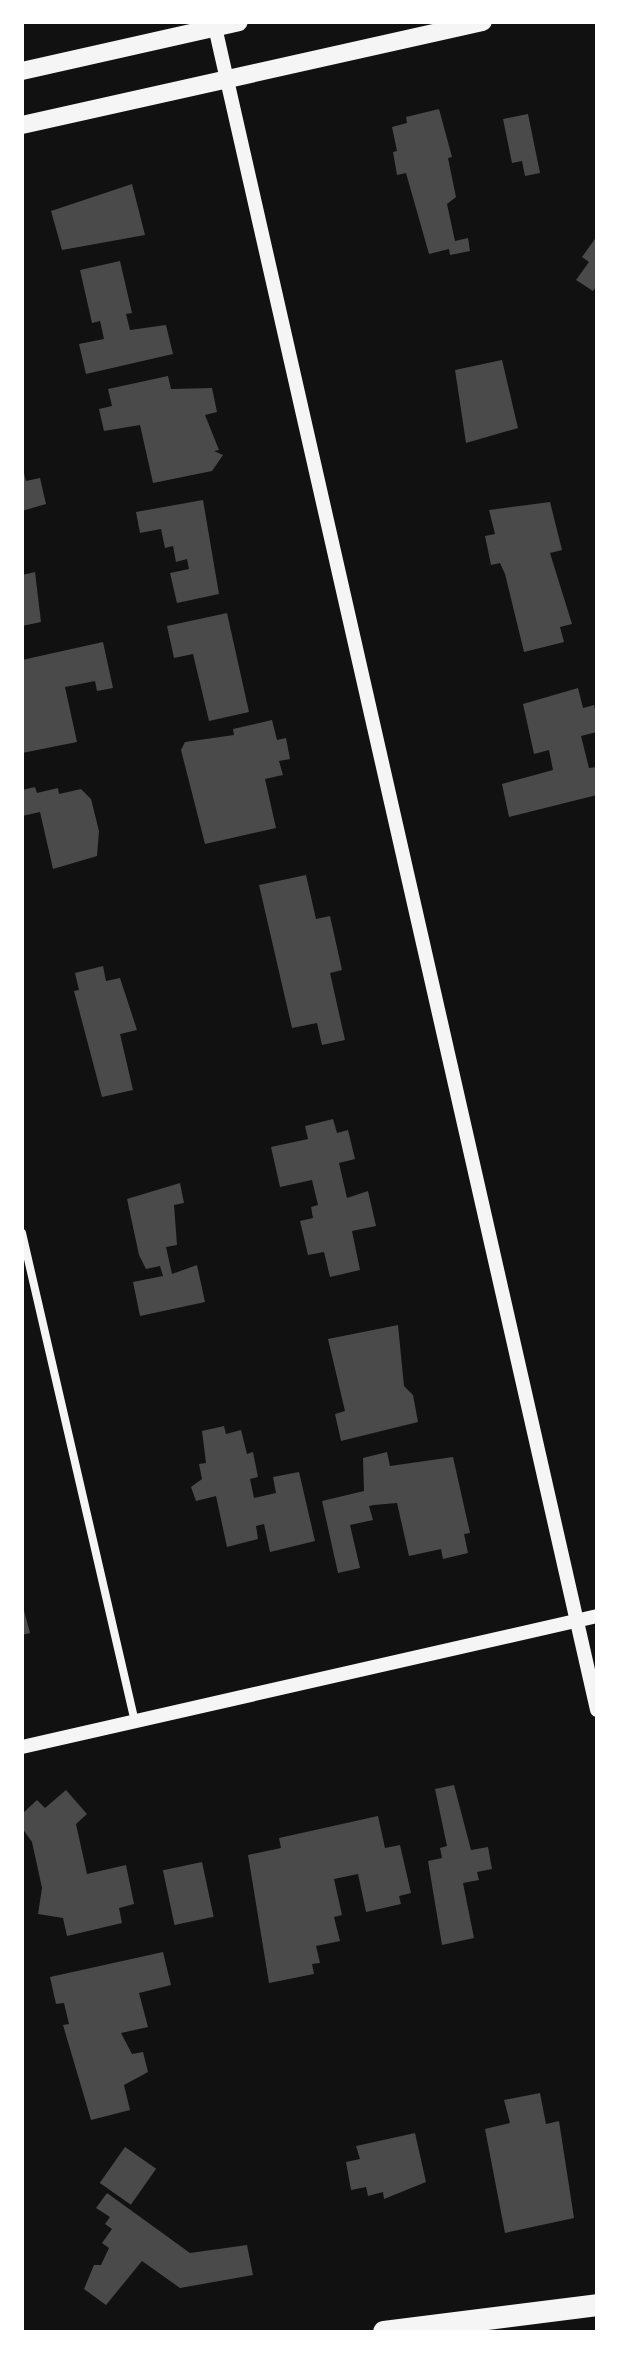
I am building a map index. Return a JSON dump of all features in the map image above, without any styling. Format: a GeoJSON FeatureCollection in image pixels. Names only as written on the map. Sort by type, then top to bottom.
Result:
{"type":"FeatureCollection","features":[{"type":"Feature","properties":{"kind":"highway"},"geometry":{"type":"LineString","coordinates":[[384,2332],[597,2305]]}},
{"type":"Feature","properties":{"kind":"main road"},"geometry":{"type":"LineString","coordinates":[[22,71],[239,22]]}},
{"type":"Feature","properties":{"kind":"main road"},"geometry":{"type":"LineString","coordinates":[[22,125],[227,84],[422,29],[483,22]]}},
{"type":"Feature","properties":{"kind":"street"},"geometry":{"type":"LineString","coordinates":[[215,27],[597,1710]]}},
{"type":"Feature","properties":{"kind":"street"},"geometry":{"type":"LineString","coordinates":[[22,1233],[135,1722]]}},
{"type":"Feature","properties":{"kind":"street"},"geometry":{"type":"LineString","coordinates":[[22,1747],[597,1616]]}},
{"type":"Feature","properties":{"kind":"building"},"geometry":{"type":"Polygon","coordinates":[[[439,109],[452,157],[448,158],[456,197],[447,204],[455,241],[468,238],[470,251],[450,255],[449,249],[429,254],[406,173],[397,175],[393,152],[397,151],[392,127],[407,123],[406,117],[439,109]]]}},
{"type":"Feature","properties":{"kind":"building"},"geometry":{"type":"Polygon","coordinates":[[[528,114],[540,173],[525,176],[522,161],[512,163],[503,119],[528,114]]]}},
{"type":"Feature","properties":{"kind":"building"},"geometry":{"type":"Polygon","coordinates":[[[132,184],[145,235],[62,250],[51,211],[132,184]]]}},
{"type":"Feature","properties":{"kind":"building"},"geometry":{"type":"Polygon","coordinates":[[[597,236],[597,285],[593,291],[576,280],[589,262],[582,257],[597,236]]]}},
{"type":"Feature","properties":{"kind":"building"},"geometry":{"type":"Polygon","coordinates":[[[120,261],[132,313],[126,314],[130,330],[166,325],[173,354],[86,374],[79,344],[104,339],[100,321],[92,323],[80,270],[120,261]]]}},
{"type":"Feature","properties":{"kind":"building"},"geometry":{"type":"Polygon","coordinates":[[[502,360],[518,428],[466,443],[455,370],[502,360]]]}},
{"type":"Feature","properties":{"kind":"building"},"geometry":{"type":"Polygon","coordinates":[[[168,376],[171,389],[212,388],[217,412],[205,415],[219,450],[214,451],[223,455],[212,471],[153,483],[140,425],[104,431],[99,409],[112,406],[108,389],[168,376]]]}},
{"type":"Feature","properties":{"kind":"building"},"geometry":{"type":"Polygon","coordinates":[[[23,469],[26,481],[40,478],[46,504],[22,511],[23,469]]]}},
{"type":"Feature","properties":{"kind":"building"},"geometry":{"type":"Polygon","coordinates":[[[203,500],[219,594],[177,603],[170,573],[189,569],[187,559],[176,562],[173,546],[165,548],[161,529],[140,533],[136,512],[203,500]]]}},
{"type":"Feature","properties":{"kind":"building"},"geometry":{"type":"Polygon","coordinates":[[[550,502],[562,550],[550,553],[572,624],[560,627],[564,642],[524,652],[505,574],[500,563],[491,565],[485,536],[495,534],[489,510],[550,502]]]}},
{"type":"Feature","properties":{"kind":"building"},"geometry":{"type":"Polygon","coordinates":[[[35,572],[41,622],[22,626],[22,575],[35,572]]]}},
{"type":"Feature","properties":{"kind":"building"},"geometry":{"type":"Polygon","coordinates":[[[227,613],[249,712],[209,721],[193,654],[174,658],[167,626],[227,613]]]}},
{"type":"Feature","properties":{"kind":"building"},"geometry":{"type":"Polygon","coordinates":[[[103,642],[113,688],[97,691],[95,681],[65,687],[77,742],[22,753],[22,660],[103,642]]]}},
{"type":"Feature","properties":{"kind":"building"},"geometry":{"type":"Polygon","coordinates":[[[578,688],[583,708],[594,705],[597,719],[597,732],[581,736],[589,768],[597,767],[597,795],[509,817],[502,784],[553,770],[549,750],[534,754],[523,704],[578,688]]]}},
{"type":"Feature","properties":{"kind":"building"},"geometry":{"type":"Polygon","coordinates":[[[272,720],[277,740],[286,738],[290,759],[279,761],[283,775],[265,779],[276,828],[205,844],[181,750],[185,742],[234,735],[233,729],[272,720]]]}},
{"type":"Feature","properties":{"kind":"building"},"geometry":{"type":"Polygon","coordinates":[[[35,787],[37,793],[58,788],[59,794],[81,789],[91,799],[99,831],[97,856],[53,869],[40,812],[22,816],[22,790],[35,787]]]}},
{"type":"Feature","properties":{"kind":"building"},"geometry":{"type":"Polygon","coordinates":[[[306,875],[316,919],[330,916],[342,970],[330,973],[345,1040],[322,1045],[317,1023],[292,1028],[259,885],[306,875]]]}},
{"type":"Feature","properties":{"kind":"building"},"geometry":{"type":"Polygon","coordinates":[[[103,966],[106,981],[120,978],[137,1030],[120,1034],[133,1090],[102,1097],[74,991],[79,990],[75,973],[103,966]]]}},
{"type":"Feature","properties":{"kind":"building"},"geometry":{"type":"Polygon","coordinates":[[[333,1119],[337,1133],[348,1130],[355,1159],[339,1163],[347,1198],[368,1191],[376,1226],[352,1231],[360,1270],[330,1277],[324,1252],[308,1255],[300,1221],[313,1218],[311,1207],[318,1205],[312,1180],[280,1187],[271,1147],[308,1139],[305,1126],[333,1119]]]}},
{"type":"Feature","properties":{"kind":"building"},"geometry":{"type":"Polygon","coordinates":[[[180,1183],[184,1203],[174,1205],[177,1245],[166,1247],[172,1274],[197,1265],[205,1302],[140,1316],[133,1282],[163,1276],[160,1266],[146,1269],[139,1255],[127,1199],[180,1183]]]}},
{"type":"Feature","properties":{"kind":"building"},"geometry":{"type":"Polygon","coordinates":[[[398,1325],[404,1386],[413,1395],[418,1422],[341,1441],[335,1414],[345,1411],[328,1339],[398,1325]]]}},
{"type":"Feature","properties":{"kind":"building"},"geometry":{"type":"Polygon","coordinates":[[[224,1426],[226,1434],[241,1430],[247,1454],[253,1452],[258,1477],[250,1479],[254,1498],[276,1493],[273,1477],[299,1472],[315,1541],[270,1552],[264,1524],[256,1526],[258,1539],[227,1547],[216,1496],[196,1501],[191,1487],[202,1479],[199,1464],[206,1463],[202,1431],[224,1426]]]}},
{"type":"Feature","properties":{"kind":"building"},"geometry":{"type":"Polygon","coordinates":[[[387,1452],[390,1466],[453,1457],[470,1533],[464,1534],[468,1553],[443,1559],[441,1549],[409,1556],[397,1503],[374,1505],[369,1506],[373,1520],[350,1525],[360,1568],[338,1573],[322,1501],[364,1491],[363,1458],[387,1452]]]}},
{"type":"Feature","properties":{"kind":"building"},"geometry":{"type":"Polygon","coordinates":[[[22,1603],[30,1633],[22,1635],[22,1603]]]}},
{"type":"Feature","properties":{"kind":"building"},"geometry":{"type":"Polygon","coordinates":[[[454,1785],[471,1850],[488,1847],[492,1869],[477,1872],[479,1880],[463,1883],[474,1938],[442,1945],[428,1861],[442,1858],[440,1848],[447,1846],[435,1789],[454,1785]]]}},
{"type":"Feature","properties":{"kind":"building"},"geometry":{"type":"Polygon","coordinates":[[[66,1790],[87,1814],[76,1824],[87,1874],[126,1865],[134,1904],[119,1908],[122,1923],[67,1936],[63,1918],[38,1914],[42,1888],[32,1842],[22,1828],[22,1814],[37,1800],[45,1808],[66,1790]]]}},
{"type":"Feature","properties":{"kind":"building"},"geometry":{"type":"Polygon","coordinates":[[[378,1816],[385,1848],[400,1845],[411,1893],[399,1896],[401,1904],[366,1912],[358,1874],[334,1879],[342,1915],[334,1917],[340,1941],[316,1946],[320,1963],[312,1964],[314,1974],[269,1983],[248,1855],[281,1848],[279,1838],[378,1816]]]}},
{"type":"Feature","properties":{"kind":"building"},"geometry":{"type":"Polygon","coordinates":[[[202,1862],[214,1917],[175,1925],[163,1870],[202,1862]]]}},
{"type":"Feature","properties":{"kind":"building"},"geometry":{"type":"Polygon","coordinates":[[[163,1952],[171,1985],[139,1993],[148,2027],[121,2033],[132,2054],[143,2052],[148,2072],[124,2085],[130,2110],[91,2120],[63,2025],[69,2024],[64,2003],[56,2004],[50,1977],[163,1952]]]}},
{"type":"Feature","properties":{"kind":"building"},"geometry":{"type":"Polygon","coordinates":[[[540,2093],[546,2124],[559,2121],[574,2218],[505,2233],[485,2129],[510,2123],[504,2100],[540,2093]]]}},
{"type":"Feature","properties":{"kind":"building"},"geometry":{"type":"Polygon","coordinates":[[[415,2133],[426,2182],[384,2199],[383,2192],[368,2196],[366,2187],[351,2190],[346,2162],[360,2159],[356,2146],[415,2133]]]}},
{"type":"Feature","properties":{"kind":"building"},"geometry":{"type":"Polygon","coordinates":[[[125,2147],[156,2169],[131,2205],[100,2183],[125,2147]]]}},
{"type":"Feature","properties":{"kind":"building"},"geometry":{"type":"Polygon","coordinates":[[[107,2193],[190,2253],[247,2245],[253,2275],[180,2288],[142,2261],[106,2305],[84,2289],[94,2265],[101,2265],[109,2248],[102,2243],[112,2229],[105,2224],[110,2217],[96,2208],[107,2193]]]}}]}
